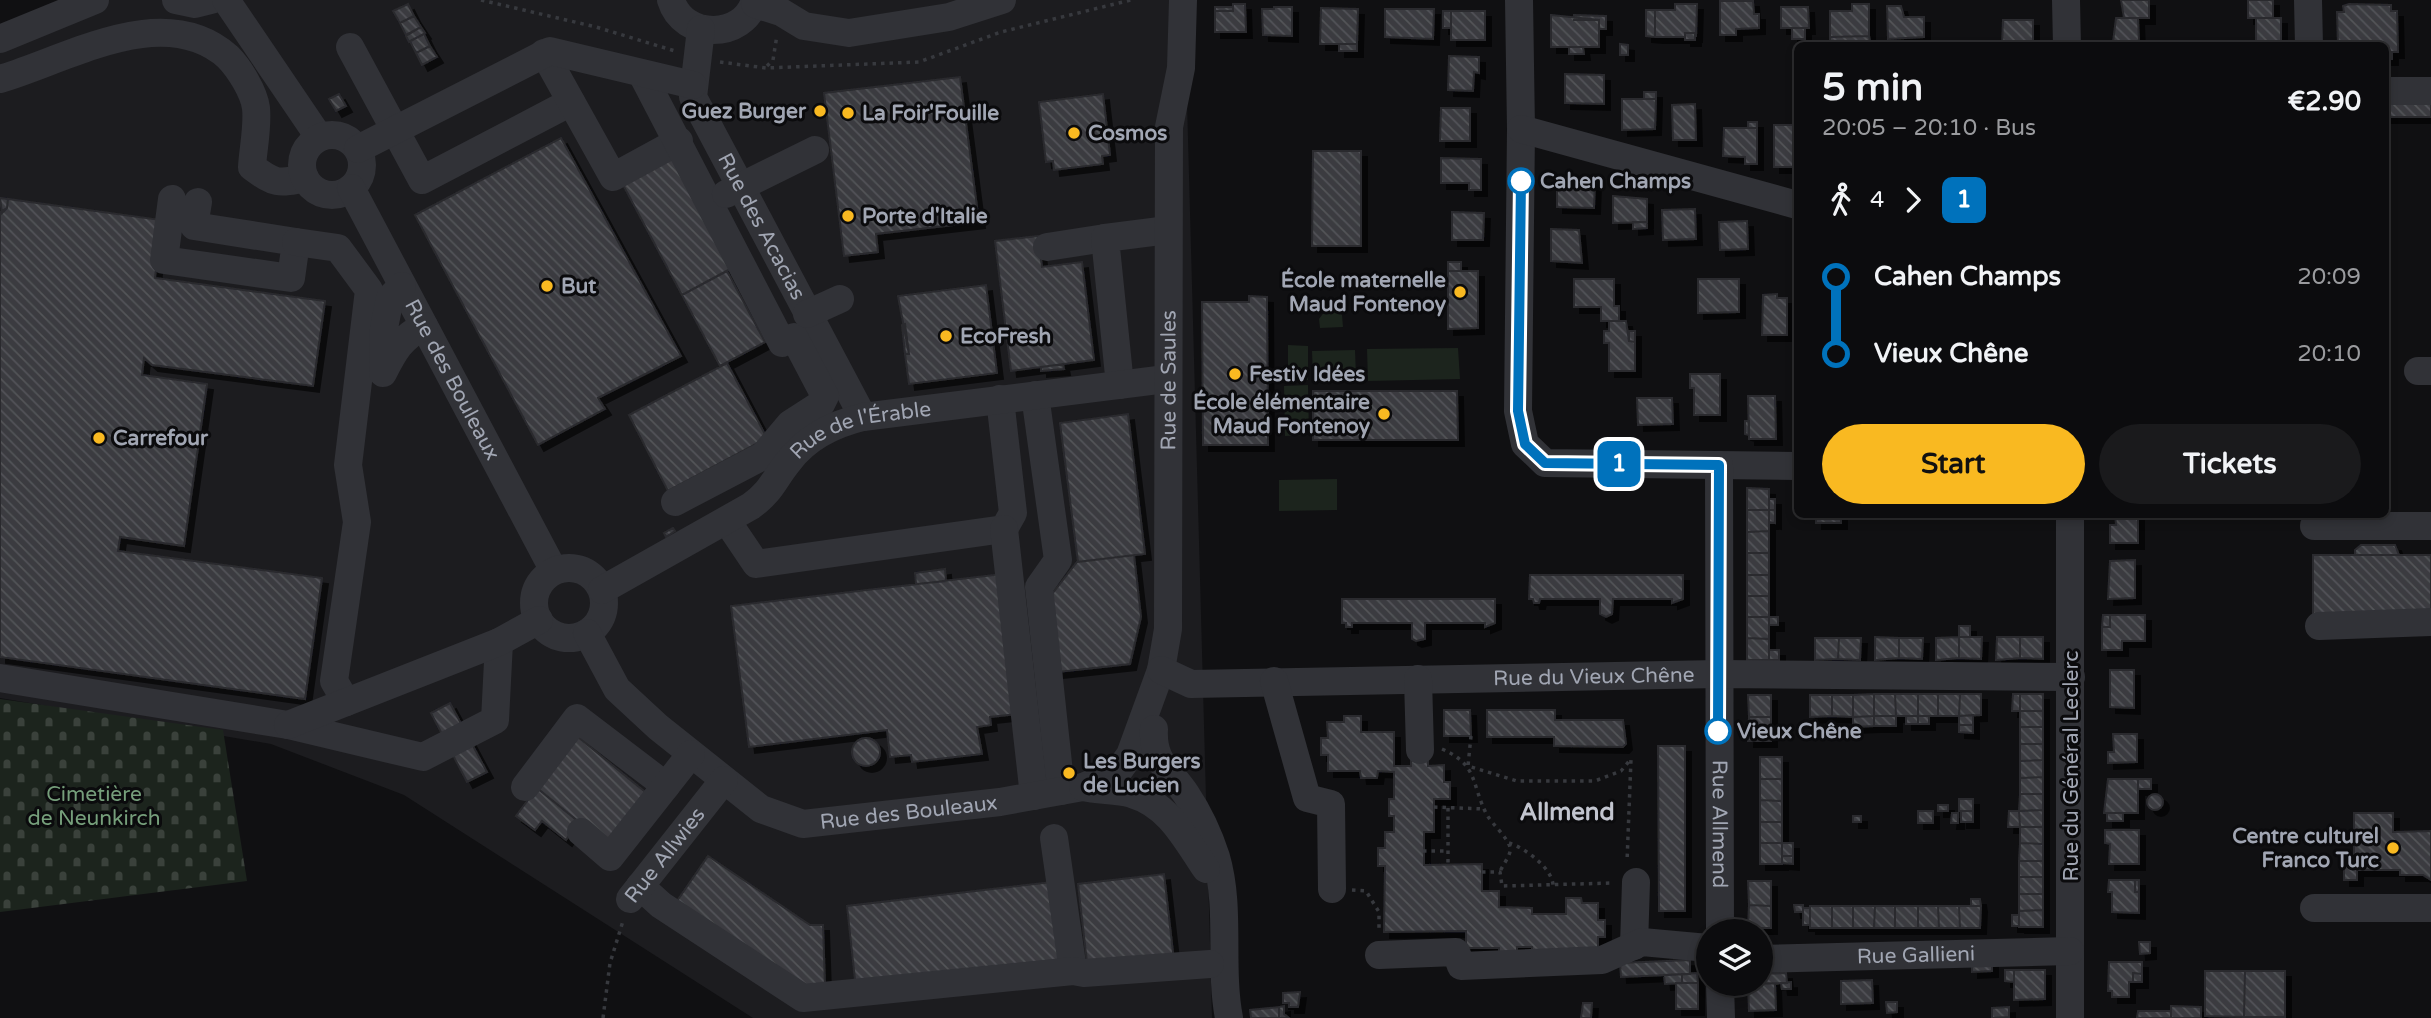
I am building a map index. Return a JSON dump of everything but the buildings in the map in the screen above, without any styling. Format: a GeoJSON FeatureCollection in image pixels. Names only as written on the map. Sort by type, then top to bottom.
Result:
{"type":"FeatureCollection","features":[{"type":"Feature","properties":{"kind":"street"},"geometry":{"type":"LineString","coordinates":[[0,38],[96,0]]}},
{"type":"Feature","properties":{"kind":"street"},"geometry":{"type":"LineString","coordinates":[[176,0],[195,4],[211,0]]}},
{"type":"Feature","properties":{"kind":"street"},"geometry":{"type":"LineString","coordinates":[[226,0],[319,137]]}},
{"type":"Feature","properties":{"kind":"street"},"geometry":{"type":"LineString","coordinates":[[671,0],[682,18],[701,29],[730,28],[743,20],[755,2],[804,26],[849,33],[949,18],[1002,0]]}},
{"type":"Feature","properties":{"kind":"street","name":"Rue de Saules"},"geometry":{"type":"LineString","coordinates":[[1130,755],[1161,670],[1168,629],[1166,379],[1169,127],[1181,68],[1183,0]]}},
{"type":"Feature","properties":{"kind":"street"},"geometry":{"type":"LineString","coordinates":[[1519,0],[1521,129],[1518,411],[1525,444],[1545,463],[1794,466]]}},
{"type":"Feature","properties":{"kind":"street"},"geometry":{"type":"LineString","coordinates":[[2066,0],[2067,42]]}},
{"type":"Feature","properties":{"kind":"street"},"geometry":{"type":"LineString","coordinates":[[2308,0],[2309,42]]}},
{"type":"Feature","properties":{"kind":"street","name":"Rue des Acacias"},"geometry":{"type":"LineString","coordinates":[[701,29],[693,85],[694,97],[742,187],[805,325],[863,417]]}},
{"type":"Feature","properties":{"kind":"street"},"geometry":{"type":"LineString","coordinates":[[0,79],[113,38],[163,32],[210,41],[237,66],[256,106],[252,167],[271,181],[281,183],[305,178]]}},
{"type":"Feature","properties":{"kind":"street"},"geometry":{"type":"LineString","coordinates":[[350,47],[422,180],[571,102]]}},
{"type":"Feature","properties":{"kind":"street"},"geometry":{"type":"LineString","coordinates":[[358,149],[544,52],[550,51],[693,85]]}},
{"type":"Feature","properties":{"kind":"street"},"geometry":{"type":"LineString","coordinates":[[544,52],[613,177],[679,141]]}},
{"type":"Feature","properties":{"kind":"street"},"geometry":{"type":"LineString","coordinates":[[642,74],[711,202],[782,343],[840,299]]}},
{"type":"Feature","properties":{"kind":"street"},"geometry":{"type":"LineString","coordinates":[[2389,91],[2431,91]]}},
{"type":"Feature","properties":{"kind":"street"},"geometry":{"type":"LineString","coordinates":[[1521,129],[1794,204]]}},
{"type":"Feature","properties":{"kind":"street"},"geometry":{"type":"LineString","coordinates":[[319,137],[345,137],[358,149],[361,157],[360,174],[351,188],[326,194],[310,185],[305,178],[303,159],[306,150],[319,137]]}},
{"type":"Feature","properties":{"kind":"street"},"geometry":{"type":"LineString","coordinates":[[711,202],[814,150]]}},
{"type":"Feature","properties":{"kind":"street","name":"Rue des Bouleaux"},"geometry":{"type":"LineString","coordinates":[[351,188],[554,572]]}},
{"type":"Feature","properties":{"kind":"street"},"geometry":{"type":"LineString","coordinates":[[296,242],[291,278],[164,260],[185,200],[194,226],[338,248],[369,290],[348,465],[357,522],[334,681],[346,702]]}},
{"type":"Feature","properties":{"kind":"street"},"geometry":{"type":"LineString","coordinates":[[1047,247],[1168,230]]}},
{"type":"Feature","properties":{"kind":"street"},"geometry":{"type":"LineString","coordinates":[[1105,238],[1120,385]]}},
{"type":"Feature","properties":{"kind":"street"},"geometry":{"type":"LineString","coordinates":[[402,286],[390,298],[384,328],[383,373],[396,347],[405,337],[424,326]]}},
{"type":"Feature","properties":{"kind":"street"},"geometry":{"type":"LineString","coordinates":[[675,502],[762,456],[790,424],[821,404],[825,396],[805,325]]}},
{"type":"Feature","properties":{"kind":"street","name":"Rue de l'Érable"},"geometry":{"type":"LineString","coordinates":[[602,590],[727,521],[766,495],[788,462],[807,441],[836,424],[863,417],[1166,379]]}},
{"type":"Feature","properties":{"kind":"street"},"geometry":{"type":"LineString","coordinates":[[1035,395],[1058,561],[1039,587],[1055,792],[1049,838],[1073,971]]}},
{"type":"Feature","properties":{"kind":"street"},"geometry":{"type":"LineString","coordinates":[[1000,399],[1013,513],[1004,529],[1055,792]]}},
{"type":"Feature","properties":{"kind":"street","name":"Rue Allmend"},"geometry":{"type":"LineString","coordinates":[[1719,465],[1720,919]]}},
{"type":"Feature","properties":{"kind":"street","name":"Rue du Général Leclerc"},"geometry":{"type":"LineString","coordinates":[[2070,518],[2070,1018]]}},
{"type":"Feature","properties":{"kind":"street"},"geometry":{"type":"LineString","coordinates":[[727,521],[756,564],[1004,529]]}},
{"type":"Feature","properties":{"kind":"street"},"geometry":{"type":"LineString","coordinates":[[2314,526],[2431,526]]}},
{"type":"Feature","properties":{"kind":"street"},"geometry":{"type":"LineString","coordinates":[[575,569],[586,572],[602,590],[603,611],[596,626],[587,633],[573,638],[562,637],[552,634],[539,620],[535,609],[537,588],[554,572],[575,569]]}},
{"type":"Feature","properties":{"kind":"street"},"geometry":{"type":"LineString","coordinates":[[288,725],[499,642],[539,620]]}},
{"type":"Feature","properties":{"kind":"street"},"geometry":{"type":"LineString","coordinates":[[2319,626],[2431,622]]}},
{"type":"Feature","properties":{"kind":"street","name":"Rue des Bouleaux"},"geometry":{"type":"LineString","coordinates":[[587,633],[617,689],[691,754],[761,809],[803,824],[1055,792],[1117,773],[1130,755]]}},
{"type":"Feature","properties":{"kind":"street"},"geometry":{"type":"LineString","coordinates":[[0,678],[288,725],[423,757],[495,720],[499,642]]}},
{"type":"Feature","properties":{"kind":"street","name":"Rue du Vieux Chêne"},"geometry":{"type":"LineString","coordinates":[[1161,670],[1191,684],[1718,674],[2071,677]]}},
{"type":"Feature","properties":{"kind":"street"},"geometry":{"type":"LineString","coordinates":[[1418,678],[1419,747]]}},
{"type":"Feature","properties":{"kind":"street"},"geometry":{"type":"LineString","coordinates":[[1274,681],[1307,798],[1331,804],[1332,889]]}},
{"type":"Feature","properties":{"kind":"street"},"geometry":{"type":"LineString","coordinates":[[525,787],[577,718],[666,786]]}},
{"type":"Feature","properties":{"kind":"street"},"geometry":{"type":"LineString","coordinates":[[1154,729],[1153,746],[1161,763],[1185,793],[1216,857],[1221,878],[1225,997],[1229,1018]]}},
{"type":"Feature","properties":{"kind":"street"},"geometry":{"type":"LineString","coordinates":[[581,832],[610,857],[691,754]]}},
{"type":"Feature","properties":{"kind":"street"},"geometry":{"type":"LineString","coordinates":[[1130,755],[1137,796]]}},
{"type":"Feature","properties":{"kind":"street"},"geometry":{"type":"LineString","coordinates":[[1130,755],[1182,804],[1202,835],[1206,869],[1211,1018]]}},
{"type":"Feature","properties":{"kind":"street","name":"Rue Allwies"},"geometry":{"type":"LineString","coordinates":[[635,893],[724,780]]}},
{"type":"Feature","properties":{"kind":"street"},"geometry":{"type":"LineString","coordinates":[[1055,792],[1137,796],[1158,804],[1176,823],[1206,869]]}},
{"type":"Feature","properties":{"kind":"street"},"geometry":{"type":"LineString","coordinates":[[1631,882],[1634,946]]}},
{"type":"Feature","properties":{"kind":"street"},"geometry":{"type":"LineString","coordinates":[[635,893],[661,905],[803,998],[1073,971],[1084,973],[1210,964]]}},
{"type":"Feature","properties":{"kind":"street"},"geometry":{"type":"LineString","coordinates":[[2314,908],[2431,908]]}},
{"type":"Feature","properties":{"kind":"street"},"geometry":{"type":"LineString","coordinates":[[1379,955],[1456,952],[1461,966],[1602,960],[1642,942],[1696,947]]}},
{"type":"Feature","properties":{"kind":"street","name":"Rue Gallieni"},"geometry":{"type":"LineString","coordinates":[[1773,959],[2070,951]]}},
{"type":"Feature","properties":{"kind":"street"},"geometry":{"type":"LineString","coordinates":[[1720,996],[1721,1018]]}},
{"type":"Feature","properties":{"kind":"path"},"geometry":{"type":"LineString","coordinates":[[1468,766],[1471,736]]}},
{"type":"Feature","properties":{"kind":"path"},"geometry":{"type":"LineString","coordinates":[[1419,747],[1445,750],[1459,757],[1468,766],[1485,809],[1507,843],[1510,855],[1500,872],[1502,886],[1631,882],[1631,759],[1621,771],[1595,781],[1517,781],[1468,766]]}},
{"type":"Feature","properties":{"kind":"path"},"geometry":{"type":"LineString","coordinates":[[1434,807],[1485,809]]}},
{"type":"Feature","properties":{"kind":"path"},"geometry":{"type":"LineString","coordinates":[[1447,808],[1448,864]]}},
{"type":"Feature","properties":{"kind":"path"},"geometry":{"type":"LineString","coordinates":[[1507,843],[1540,863],[1553,878],[1553,885]]}},
{"type":"Feature","properties":{"kind":"path"},"geometry":{"type":"LineString","coordinates":[[1423,851],[1448,851]]}},
{"type":"Feature","properties":{"kind":"path"},"geometry":{"type":"LineString","coordinates":[[1482,872],[1500,872]]}},
{"type":"Feature","properties":{"kind":"path"},"geometry":{"type":"LineString","coordinates":[[1332,889],[1366,891],[1379,912],[1379,955]]}},
{"type":"Feature","properties":{"kind":"path","name":"Rue Allwies"},"geometry":{"type":"LineString","coordinates":[[603,1018],[610,963],[635,893]]}},
{"type":"Feature","properties":{"kind":"shaded area"},"geometry":{"type":"Polygon","coordinates":[[[69,0],[1181,0],[1187,102],[1212,1018],[753,1018],[404,795],[271,744],[0,698],[0,27],[69,0]]]}},
{"type":"Feature","properties":{"kind":"green space"},"geometry":{"type":"Polygon","coordinates":[[[1328,307],[1342,315],[1343,327],[1320,328],[1319,319],[1328,307]]]}},
{"type":"Feature","properties":{"kind":"green space"},"geometry":{"type":"Polygon","coordinates":[[[1288,345],[1308,346],[1308,380],[1288,380],[1288,345]]]}},
{"type":"Feature","properties":{"kind":"green space"},"geometry":{"type":"Polygon","coordinates":[[[1458,348],[1460,379],[1368,381],[1367,349],[1458,348]]]}},
{"type":"Feature","properties":{"kind":"green space"},"geometry":{"type":"Polygon","coordinates":[[[1355,350],[1356,376],[1313,377],[1312,351],[1355,350]]]}},
{"type":"Feature","properties":{"kind":"green space"},"geometry":{"type":"Polygon","coordinates":[[[1308,385],[1309,435],[1285,436],[1284,386],[1308,385]]]}},
{"type":"Feature","properties":{"kind":"green space"},"geometry":{"type":"Polygon","coordinates":[[[1337,479],[1337,510],[1279,511],[1279,480],[1337,479]]]}},
{"type":"Feature","properties":{"kind":"green space","name":"Cimetière de Neunkirch"},"geometry":{"type":"Polygon","coordinates":[[[0,699],[223,730],[247,881],[0,912],[0,699]]]}},
{"type":"Feature","properties":{"kind":"bus line","name":"1"},"geometry":{"type":"LineString","coordinates":[[1521,181],[1518,411],[1525,444],[1545,463],[1719,465],[1718,731]]}},
{"type":"Feature","properties":{"kind":"place","name":"Guez Burger"},"geometry":{"type":"Point","coordinates":[820,111]}},
{"type":"Feature","properties":{"kind":"place","name":"La Foir'Fouille"},"geometry":{"type":"Point","coordinates":[848,113]}},
{"type":"Feature","properties":{"kind":"place","name":"Cosmos"},"geometry":{"type":"Point","coordinates":[1074,133]}},
{"type":"Feature","properties":{"kind":"place","name":"Cahen Champs"},"geometry":{"type":"Point","coordinates":[1521,181]}},
{"type":"Feature","properties":{"kind":"place","name":"Porte d'Italie"},"geometry":{"type":"Point","coordinates":[848,216]}},
{"type":"Feature","properties":{"kind":"place","name":"But"},"geometry":{"type":"Point","coordinates":[547,286]}},
{"type":"Feature","properties":{"kind":"place","name":"École maternelle Maud Fontenoy"},"geometry":{"type":"Point","coordinates":[1460,292]}},
{"type":"Feature","properties":{"kind":"place","name":"EcoFresh"},"geometry":{"type":"Point","coordinates":[946,336]}},
{"type":"Feature","properties":{"kind":"place","name":"Festiv Idées"},"geometry":{"type":"Point","coordinates":[1235,374]}},
{"type":"Feature","properties":{"kind":"place","name":"École élémentaire Maud Fontenoy"},"geometry":{"type":"Point","coordinates":[1384,414]}},
{"type":"Feature","properties":{"kind":"place","name":"Carrefour"},"geometry":{"type":"Point","coordinates":[99,438]}},
{"type":"Feature","properties":{"kind":"place","name":"Vieux Chêne"},"geometry":{"type":"Point","coordinates":[1718,731]}},
{"type":"Feature","properties":{"kind":"place","name":"Les Burgers de Lucien"},"geometry":{"type":"Point","coordinates":[1069,773]}},
{"type":"Feature","properties":{"kind":"place","name":"Centre culturel Franco Turc"},"geometry":{"type":"Point","coordinates":[2393,848]}},
{"type":"Feature","properties":{"kind":"district","name":"Allmend"},"geometry":{"type":"Point","coordinates":[1567,812]}}]}
